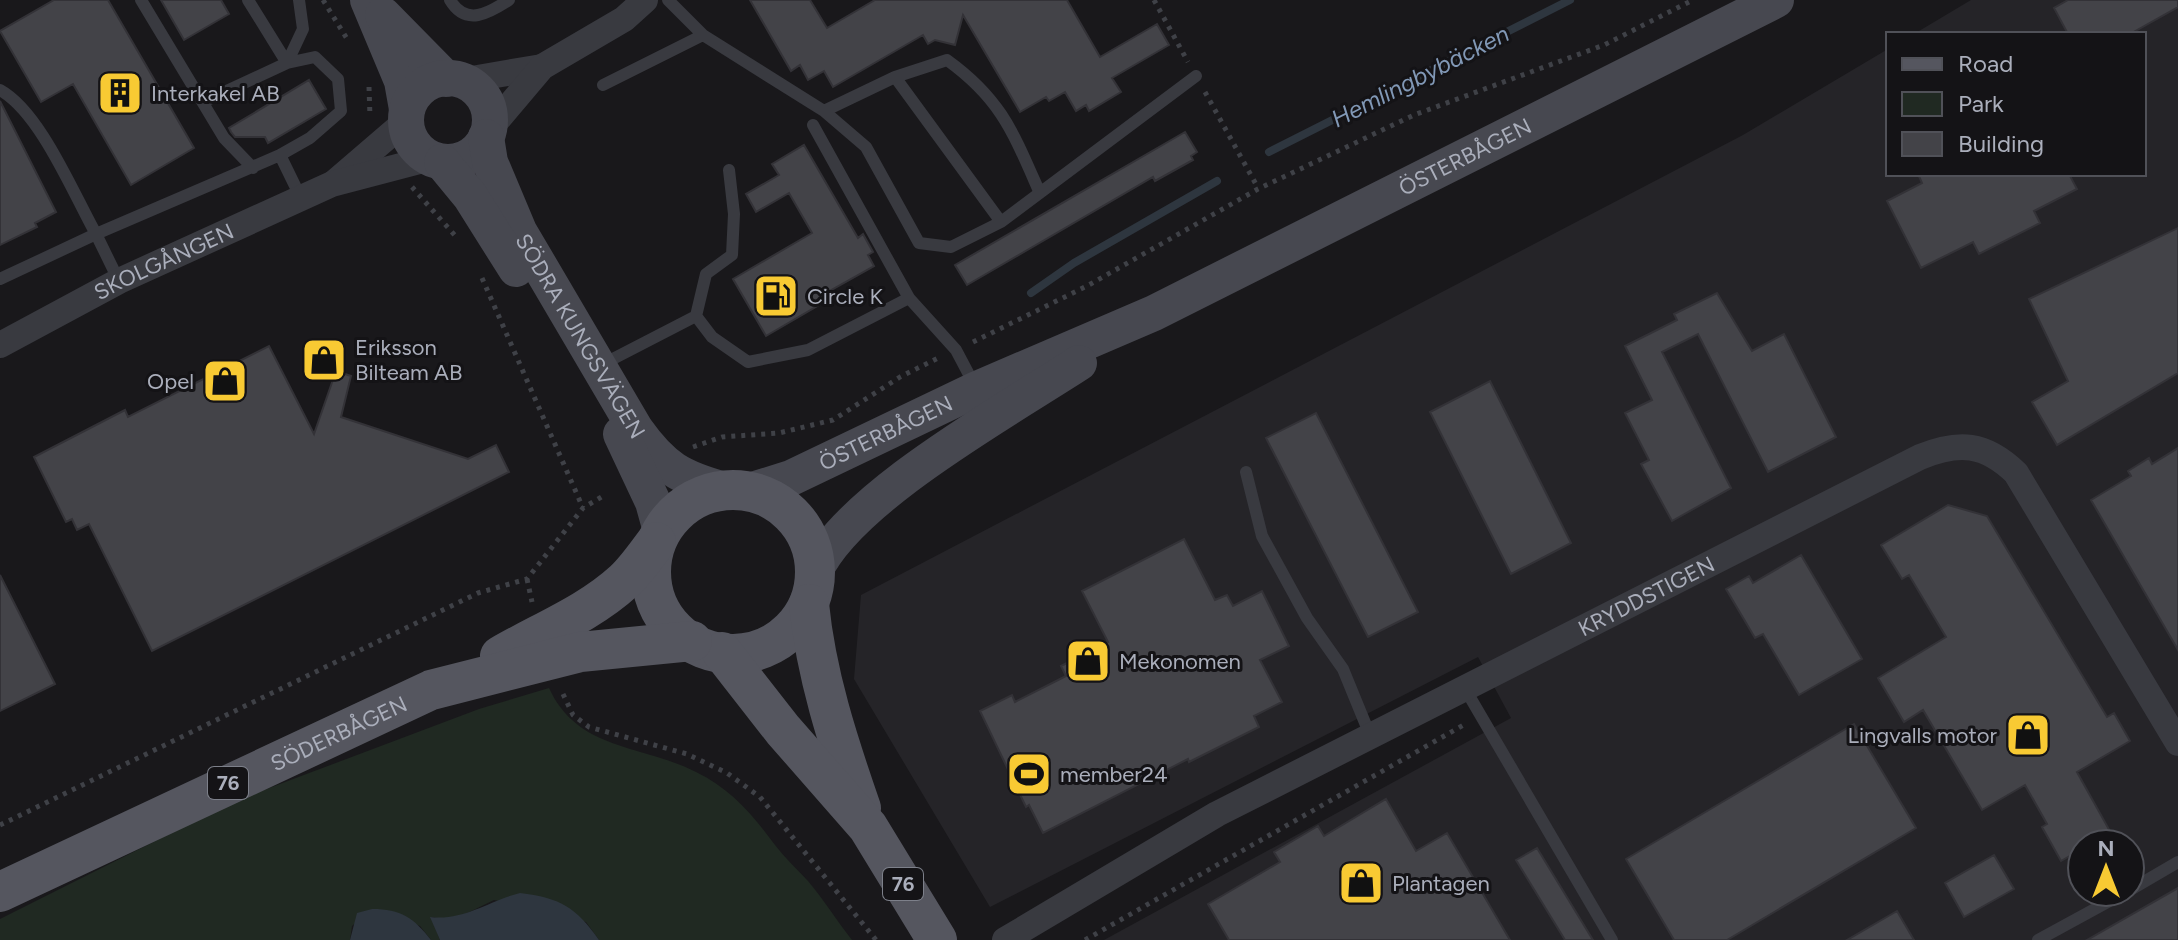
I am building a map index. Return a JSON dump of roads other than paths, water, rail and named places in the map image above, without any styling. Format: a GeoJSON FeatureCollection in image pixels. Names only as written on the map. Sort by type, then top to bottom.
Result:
{"type":"FeatureCollection","features":[{"type":"Feature","properties":{"kind":"main road"},"geometry":{"type":"LineString","coordinates":[[369,0],[453,80],[483,98],[489,112],[487,134],[465,159],[437,160],[414,145],[402,81],[369,0]]}},
{"type":"Feature","properties":{"kind":"main road","name":"ÖSTERBÅGEN"},"geometry":{"type":"LineString","coordinates":[[736,491],[791,478],[977,389],[1154,313],[1776,0]]}},
{"type":"Feature","properties":{"kind":"main road"},"geometry":{"type":"LineString","coordinates":[[407,115],[418,91],[432,81],[453,80]]}},
{"type":"Feature","properties":{"kind":"main road","name":"SÖDRA KUNGSVÄGEN"},"geometry":{"type":"LineString","coordinates":[[487,134],[490,162],[519,231],[598,367],[654,455],[684,478],[736,491]]}},
{"type":"Feature","properties":{"kind":"main road","name":"SÖDRA KUNGSVÄGEN"},"geometry":{"type":"LineString","coordinates":[[437,160],[470,196],[622,436],[653,502],[658,536]]}},
{"type":"Feature","properties":{"kind":"main road","name":"ÖSTERBÅGEN"},"geometry":{"type":"LineString","coordinates":[[811,589],[823,552],[880,496],[1154,313]]}},
{"type":"Feature","properties":{"kind":"main road"},"geometry":{"type":"LineString","coordinates":[[736,491],[773,501],[795,519],[807,537],[811,589],[798,623],[783,639],[762,650],[707,647],[664,616],[653,595],[650,574],[658,536],[688,502],[736,491]]}},
{"type":"Feature","properties":{"kind":"main road","name":"SÖDERBÅGEN"},"geometry":{"type":"LineString","coordinates":[[0,892],[291,753],[460,680],[567,621],[609,593],[626,580],[658,536]]}},
{"type":"Feature","properties":{"kind":"main road","name":"76"},"geometry":{"type":"LineString","coordinates":[[811,589],[834,731],[868,827]]}},
{"type":"Feature","properties":{"kind":"main road","name":"SÖDERBÅGEN"},"geometry":{"type":"LineString","coordinates":[[460,680],[580,652],[707,647]]}},
{"type":"Feature","properties":{"kind":"main road","name":"76"},"geometry":{"type":"LineString","coordinates":[[707,647],[868,827],[937,940]]}},
{"type":"Feature","properties":{"kind":"street"},"geometry":{"type":"LineString","coordinates":[[487,134],[542,67],[624,19],[645,0]]}},
{"type":"Feature","properties":{"kind":"street"},"geometry":{"type":"LineString","coordinates":[[453,80],[542,67]]}},
{"type":"Feature","properties":{"kind":"street","name":"SKOLGÅNGEN"},"geometry":{"type":"LineString","coordinates":[[332,184],[407,115]]}},
{"type":"Feature","properties":{"kind":"street","name":"SKOLGÅNGEN"},"geometry":{"type":"LineString","coordinates":[[0,345],[119,281],[332,184],[437,160]]}},
{"type":"Feature","properties":{"kind":"street","name":"KRYDDSTIGEN"},"geometry":{"type":"LineString","coordinates":[[1005,940],[1217,814],[1920,457],[1953,445],[1980,448],[2003,460],[2016,473],[2178,743]]}},
{"type":"Feature","properties":{"kind":"lane"},"geometry":{"type":"LineString","coordinates":[[141,0],[224,138],[253,168]]}},
{"type":"Feature","properties":{"kind":"lane"},"geometry":{"type":"LineString","coordinates":[[248,0],[287,63]]}},
{"type":"Feature","properties":{"kind":"lane"},"geometry":{"type":"LineString","coordinates":[[287,63],[303,29],[299,0]]}},
{"type":"Feature","properties":{"kind":"lane"},"geometry":{"type":"LineString","coordinates":[[450,0],[461,13],[473,17],[488,13],[509,0]]}},
{"type":"Feature","properties":{"kind":"lane"},"geometry":{"type":"LineString","coordinates":[[668,0],[703,35],[824,111],[866,147],[919,243],[951,247],[1001,222],[1196,76]]}},
{"type":"Feature","properties":{"kind":"lane"},"geometry":{"type":"LineString","coordinates":[[603,85],[703,35]]}},
{"type":"Feature","properties":{"kind":"lane"},"geometry":{"type":"LineString","coordinates":[[0,279],[280,155],[310,138],[341,111],[338,79],[315,57],[287,63],[203,102]]}},
{"type":"Feature","properties":{"kind":"lane"},"geometry":{"type":"LineString","coordinates":[[824,111],[895,77],[947,60],[979,83],[1010,127],[1039,191]]}},
{"type":"Feature","properties":{"kind":"lane"},"geometry":{"type":"LineString","coordinates":[[895,77],[1001,222]]}},
{"type":"Feature","properties":{"kind":"lane"},"geometry":{"type":"LineString","coordinates":[[0,90],[15,99],[34,125],[119,281]]}},
{"type":"Feature","properties":{"kind":"lane"},"geometry":{"type":"LineString","coordinates":[[813,125],[909,298],[956,350],[977,389]]}},
{"type":"Feature","properties":{"kind":"lane"},"geometry":{"type":"LineString","coordinates":[[280,155],[301,198]]}},
{"type":"Feature","properties":{"kind":"lane"},"geometry":{"type":"LineString","coordinates":[[598,367],[696,316],[706,274],[732,255],[734,214],[729,170]]}},
{"type":"Feature","properties":{"kind":"lane"},"geometry":{"type":"LineString","coordinates":[[696,316],[712,337],[748,362],[808,350],[909,298]]}},
{"type":"Feature","properties":{"kind":"lane"},"geometry":{"type":"LineString","coordinates":[[1246,472],[1262,536],[1307,618],[1343,669],[1370,735]]}},
{"type":"Feature","properties":{"kind":"lane"},"geometry":{"type":"LineString","coordinates":[[1464,687],[1612,940]]}},
{"type":"Feature","properties":{"kind":"lane"},"geometry":{"type":"LineString","coordinates":[[2146,881],[2178,862]]}},
{"type":"Feature","properties":{"kind":"lane"},"geometry":{"type":"LineString","coordinates":[[2038,940],[2097,908]]}},
{"type":"Feature","properties":{"kind":"waterway","name":"Hemlingbybäcken"},"geometry":{"type":"LineString","coordinates":[[1269,152],[1570,0]]}},
{"type":"Feature","properties":{"kind":"waterway","name":"Hemlingbybäcken"},"geometry":{"type":"LineString","coordinates":[[1031,293],[1074,263],[1217,181]]}},
{"type":"Feature","properties":{"kind":"place","name":"Interkakel AB"},"geometry":{"type":"Point","coordinates":[120,93]}},
{"type":"Feature","properties":{"kind":"place","name":"Circle K"},"geometry":{"type":"Point","coordinates":[776,296]}},
{"type":"Feature","properties":{"kind":"place","name":"Eriksson Bilteam AB"},"geometry":{"type":"Point","coordinates":[324,360]}},
{"type":"Feature","properties":{"kind":"place","name":"Opel"},"geometry":{"type":"Point","coordinates":[225,381]}},
{"type":"Feature","properties":{"kind":"place","name":"Mekonomen"},"geometry":{"type":"Point","coordinates":[1088,661]}},
{"type":"Feature","properties":{"kind":"place","name":"Lingvalls motor"},"geometry":{"type":"Point","coordinates":[2028,735]}},
{"type":"Feature","properties":{"kind":"place","name":"member24"},"geometry":{"type":"Point","coordinates":[1029,774]}},
{"type":"Feature","properties":{"kind":"place","name":"Plantagen"},"geometry":{"type":"Point","coordinates":[1361,883]}}]}
